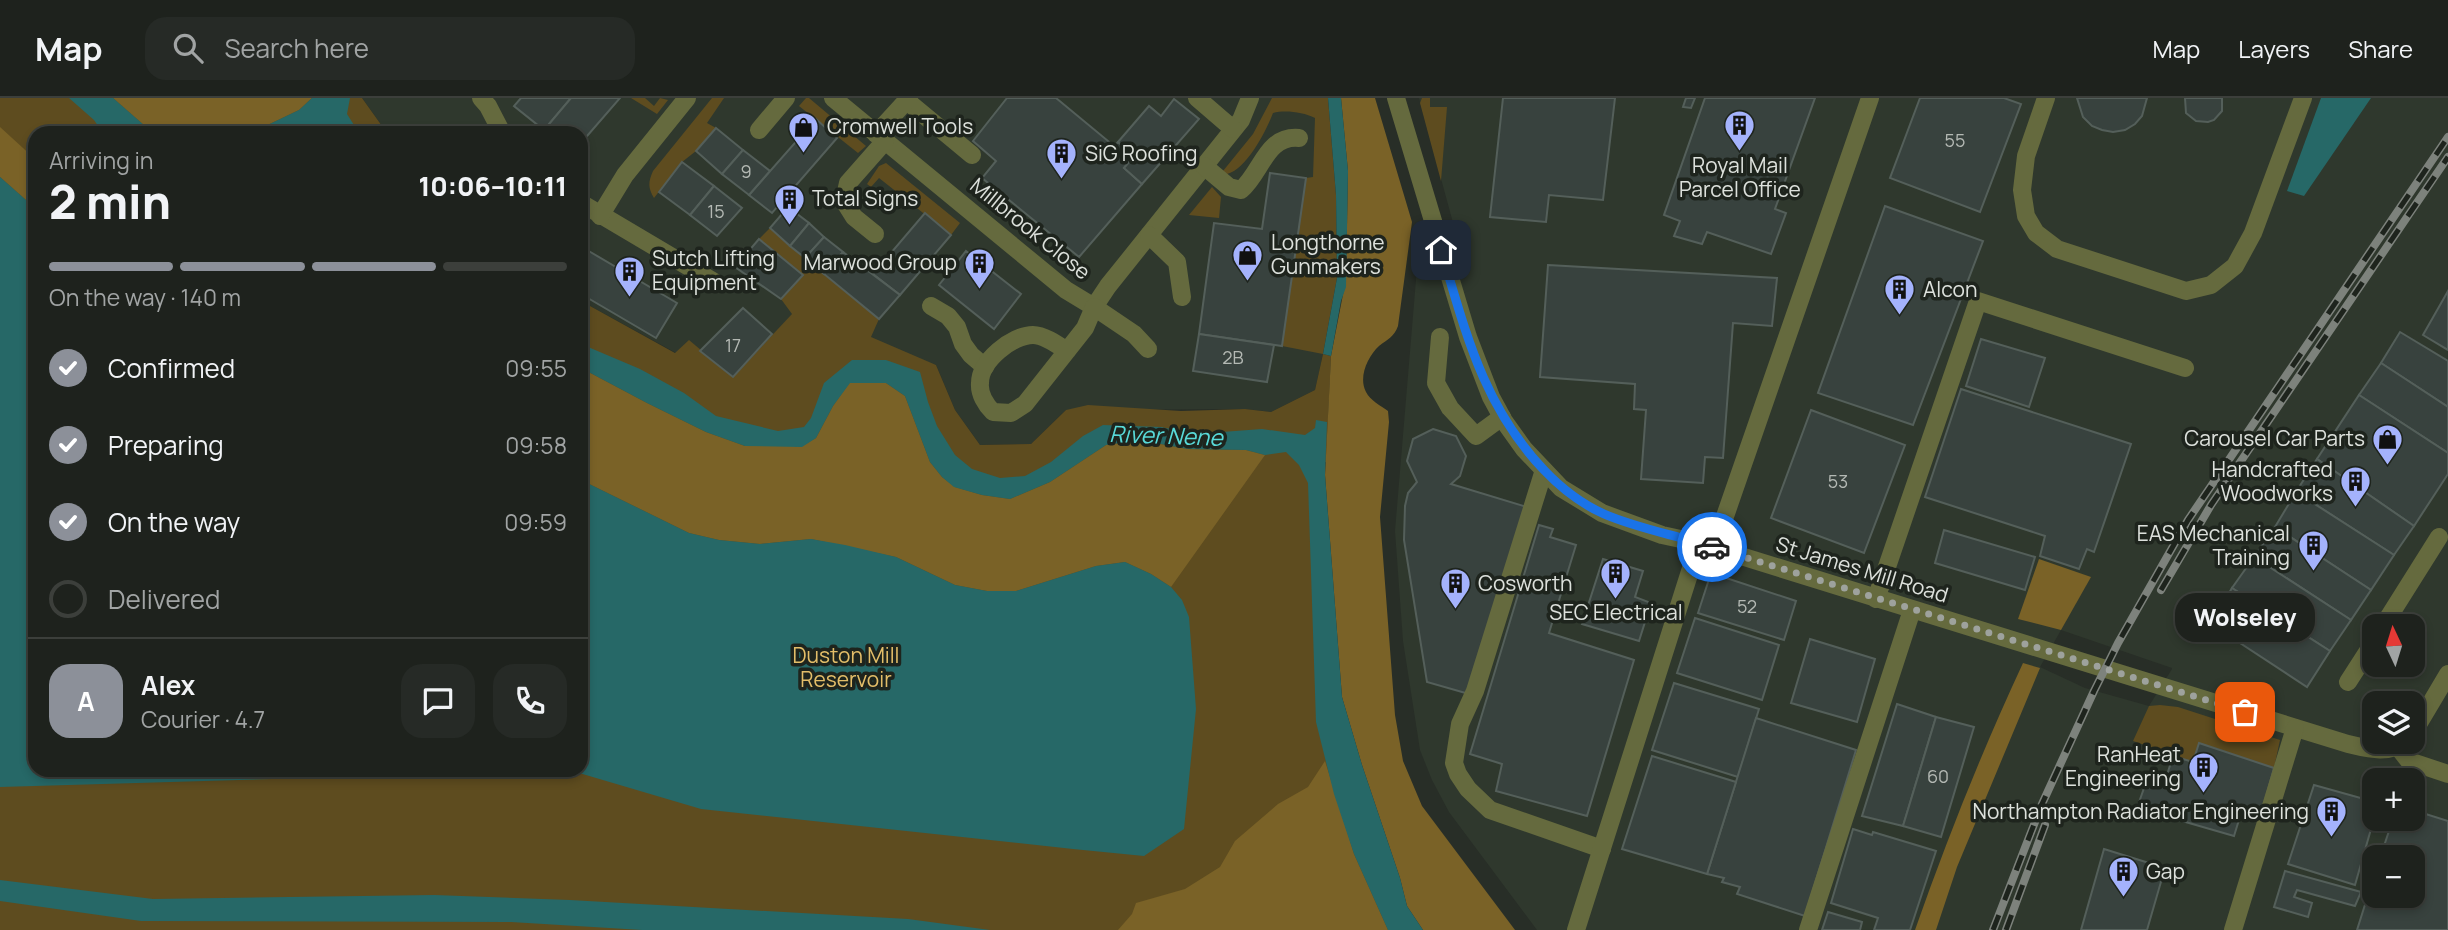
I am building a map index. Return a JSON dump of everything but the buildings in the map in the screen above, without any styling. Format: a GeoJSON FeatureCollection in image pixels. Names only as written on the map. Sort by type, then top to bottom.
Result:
{"type":"FeatureCollection","features":[{"type":"Feature","properties":{"kind":"street"},"geometry":{"type":"LineString","coordinates":[[481,98],[498,126]]}},
{"type":"Feature","properties":{"kind":"street"},"geometry":{"type":"LineString","coordinates":[[600,216],[625,175],[687,98]]}},
{"type":"Feature","properties":{"kind":"street"},"geometry":{"type":"LineString","coordinates":[[759,130],[786,98]]}},
{"type":"Feature","properties":{"kind":"street","name":"Millbrook Close"},"geometry":{"type":"LineString","coordinates":[[833,98],[1066,289],[1094,307],[1241,120],[1250,98]]}},
{"type":"Feature","properties":{"kind":"street"},"geometry":{"type":"LineString","coordinates":[[1198,98],[1233,129]]}},
{"type":"Feature","properties":{"kind":"street","name":"St James Mill Road"},"geometry":{"type":"LineString","coordinates":[[1396,98],[1468,337],[1491,397],[1524,449],[1561,488],[1602,513],[1662,535],[1707,545],[2362,747]]}},
{"type":"Feature","properties":{"kind":"street"},"geometry":{"type":"LineString","coordinates":[[1576,930],[1707,545],[1870,98]]}},
{"type":"Feature","properties":{"kind":"street"},"geometry":{"type":"LineString","coordinates":[[2046,98],[2026,156],[2022,190],[2026,216],[2036,233],[2057,249],[2186,291],[2211,285],[2235,266],[2253,233],[2303,98]]}},
{"type":"Feature","properties":{"kind":"street"},"geometry":{"type":"LineString","coordinates":[[875,234],[854,217],[844,201],[848,183],[908,99],[972,155]]}},
{"type":"Feature","properties":{"kind":"street"},"geometry":{"type":"LineString","coordinates":[[1204,166],[1229,187],[1241,190],[1248,184],[1276,142],[1288,137],[1299,138]]}},
{"type":"Feature","properties":{"kind":"street"},"geometry":{"type":"LineString","coordinates":[[588,208],[716,284]]}},
{"type":"Feature","properties":{"kind":"street"},"geometry":{"type":"LineString","coordinates":[[1149,235],[1177,262],[1182,297]]}},
{"type":"Feature","properties":{"kind":"street"},"geometry":{"type":"LineString","coordinates":[[1876,599],[1978,301],[2185,368]]}},
{"type":"Feature","properties":{"kind":"street"},"geometry":{"type":"LineString","coordinates":[[931,306],[948,316],[957,327],[963,344],[985,367]]}},
{"type":"Feature","properties":{"kind":"street"},"geometry":{"type":"LineString","coordinates":[[1067,351],[1035,334],[1018,338],[1003,348],[985,367],[980,383],[985,404],[993,412],[1011,413],[1025,404],[1067,351],[1085,328],[1094,307],[1134,334],[1148,349]]}},
{"type":"Feature","properties":{"kind":"street"},"geometry":{"type":"LineString","coordinates":[[1440,337],[1436,383],[1450,408],[1476,436],[1502,417]]}},
{"type":"Feature","properties":{"kind":"street"},"geometry":{"type":"LineString","coordinates":[[1544,470],[1475,691],[1460,724],[1454,762],[1468,789],[1490,810],[1602,849]]}},
{"type":"Feature","properties":{"kind":"street"},"geometry":{"type":"LineString","coordinates":[[2391,614],[2445,534]]}},
{"type":"Feature","properties":{"kind":"street"},"geometry":{"type":"LineString","coordinates":[[1808,930],[1912,610]]}},
{"type":"Feature","properties":{"kind":"street"},"geometry":{"type":"LineString","coordinates":[[2348,682],[2362,660]]}},
{"type":"Feature","properties":{"kind":"street"},"geometry":{"type":"LineString","coordinates":[[2425,713],[2448,674]]}},
{"type":"Feature","properties":{"kind":"street"},"geometry":{"type":"LineString","coordinates":[[2233,930],[2295,728]]}},
{"type":"Feature","properties":{"kind":"street"},"geometry":{"type":"LineString","coordinates":[[2406,754],[2409,761],[2448,774]]}},
{"type":"Feature","properties":{"kind":"shaded area"},"geometry":{"type":"Polygon","coordinates":[[[113,98],[312,98],[299,110],[266,126],[145,126],[113,98]]]}},
{"type":"Feature","properties":{"kind":"shaded area"},"geometry":{"type":"Polygon","coordinates":[[[362,98],[1328,98],[1323,354],[1315,390],[1271,412],[1245,409],[1066,410],[1031,444],[980,445],[955,410],[936,365],[765,341],[733,377],[689,341],[676,353],[588,305],[588,126],[382,126],[362,98]]]}},
{"type":"Feature","properties":{"kind":"shaded area"},"geometry":{"type":"Polygon","coordinates":[[[1341,98],[1375,98],[1412,222],[1398,326],[1393,335],[1371,355],[1363,380],[1368,395],[1388,411],[1380,517],[1395,715],[1403,761],[1422,806],[1515,930],[1423,930],[1407,906],[1342,697],[1325,475],[1331,356],[1346,279],[1348,171],[1341,98]]]}},
{"type":"Feature","properties":{"kind":"shaded area"},"geometry":{"type":"Polygon","coordinates":[[[1419,98],[2448,98],[2448,930],[1537,930],[1449,812],[1420,750],[1403,641],[1395,531],[1419,244],[1455,230],[1419,98]],[[2061,630],[2040,667],[2085,688],[2149,706],[2172,669],[2172,668],[2061,630]]]}},
{"type":"Feature","properties":{"kind":"shaded area"},"geometry":{"type":"Polygon","coordinates":[[[0,127],[28,153],[28,202],[0,177],[0,127]]]}},
{"type":"Feature","properties":{"kind":"shaded area"},"geometry":{"type":"Polygon","coordinates":[[[588,372],[706,432],[745,446],[802,446],[816,438],[850,382],[886,383],[905,396],[930,462],[942,477],[955,487],[1010,499],[1050,482],[1106,445],[1139,440],[1188,449],[1246,450],[1265,455],[1171,587],[1125,562],[1096,566],[1016,591],[987,591],[955,585],[896,557],[811,539],[760,544],[719,540],[689,533],[588,483],[588,372]]]}},
{"type":"Feature","properties":{"kind":"shaded area"},"geometry":{"type":"Polygon","coordinates":[[[2039,559],[2091,577],[2061,630],[2018,619],[2039,559]]]}},
{"type":"Feature","properties":{"kind":"shaded area"},"geometry":{"type":"Polygon","coordinates":[[[2023,663],[2040,668],[1957,867],[1936,930],[1915,930],[1966,795],[2023,663]]]}},
{"type":"Feature","properties":{"kind":"shaded area"},"geometry":{"type":"Polygon","coordinates":[[[1325,761],[1354,854],[1388,930],[1118,930],[1132,914],[1136,903],[1185,889],[1220,867],[1235,841],[1278,804],[1308,787],[1325,761]]]}},
{"type":"Feature","properties":{"kind":"green space","name":"Duston Mill Reservoir"},"geometry":{"type":"Polygon","coordinates":[[[0,98],[362,98],[382,126],[28,126],[28,777],[588,777],[588,305],[675,353],[689,340],[733,377],[792,314],[781,299],[803,275],[759,239],[770,228],[879,319],[871,337],[936,365],[955,410],[980,445],[1031,444],[1066,410],[1088,405],[1181,411],[1245,409],[1271,412],[1315,390],[1323,354],[1331,356],[1326,462],[1318,463],[1328,699],[1405,930],[0,930],[0,98]]]}},
{"type":"Feature","properties":{"kind":"green space"},"geometry":{"type":"Polygon","coordinates":[[[631,98],[645,98],[654,106],[660,98],[668,100],[657,114],[631,98]]]}},
{"type":"Feature","properties":{"kind":"green space"},"geometry":{"type":"Polygon","coordinates":[[[712,98],[724,98],[707,123],[716,128],[696,151],[682,162],[654,198],[649,185],[653,171],[712,98]]]}},
{"type":"Feature","properties":{"kind":"green space"},"geometry":{"type":"Polygon","coordinates":[[[806,98],[866,146],[858,153],[799,106],[806,98]]]}},
{"type":"Feature","properties":{"kind":"green space"},"geometry":{"type":"Polygon","coordinates":[[[1272,98],[1328,98],[1336,195],[1337,278],[1323,354],[1282,346],[1306,178],[1313,177],[1315,118],[1294,112],[1273,113],[1261,139],[1242,165],[1227,174],[1223,171],[1253,134],[1272,98]]]}},
{"type":"Feature","properties":{"kind":"green space"},"geometry":{"type":"Polygon","coordinates":[[[1422,98],[1430,98],[1430,107],[1447,107],[1441,181],[1420,103],[1422,98]]]}},
{"type":"Feature","properties":{"kind":"green space"},"geometry":{"type":"Polygon","coordinates":[[[886,163],[960,223],[951,235],[879,178],[871,187],[867,184],[879,166],[886,163]]]}},
{"type":"Feature","properties":{"kind":"green space"},"geometry":{"type":"Polygon","coordinates":[[[1212,187],[1221,197],[1219,218],[1189,215],[1212,187]]]}},
{"type":"Feature","properties":{"kind":"green space"},"geometry":{"type":"Polygon","coordinates":[[[2149,706],[2178,707],[2280,740],[2274,768],[2200,743],[2193,762],[2133,741],[2149,706]]]}},
{"type":"Feature","properties":{"kind":"water"},"geometry":{"type":"Polygon","coordinates":[[[69,98],[113,98],[145,126],[98,126],[69,98]]]}},
{"type":"Feature","properties":{"kind":"water"},"geometry":{"type":"Polygon","coordinates":[[[312,98],[350,98],[347,114],[355,126],[266,126],[299,110],[312,98]]]}},
{"type":"Feature","properties":{"kind":"water"},"geometry":{"type":"Polygon","coordinates":[[[1328,98],[1341,98],[1348,171],[1346,287],[1331,356],[1323,354],[1337,278],[1336,195],[1328,98]]]}},
{"type":"Feature","properties":{"kind":"water"},"geometry":{"type":"Polygon","coordinates":[[[2321,98],[2371,98],[2304,196],[2287,191],[2321,98]]]}},
{"type":"Feature","properties":{"kind":"water"},"geometry":{"type":"Polygon","coordinates":[[[0,177],[28,202],[28,777],[283,777],[0,787],[0,177]]]}},
{"type":"Feature","properties":{"kind":"water","name":"River Nene"},"geometry":{"type":"Polygon","coordinates":[[[588,347],[640,369],[684,393],[716,416],[778,431],[804,427],[811,418],[824,383],[852,360],[886,360],[920,372],[937,426],[955,455],[972,469],[1000,478],[1025,476],[1051,462],[1083,436],[1103,425],[1161,427],[1195,434],[1262,429],[1305,435],[1315,428],[1316,420],[1327,422],[1325,475],[1342,697],[1407,906],[1423,930],[1388,930],[1354,854],[1334,794],[1316,722],[1308,483],[1299,465],[1286,452],[1265,455],[1246,450],[1188,449],[1139,440],[1106,445],[1050,482],[1010,499],[954,487],[942,477],[930,462],[905,396],[886,383],[850,383],[833,406],[816,438],[802,447],[745,446],[706,432],[588,372],[588,347]]]}},
{"type":"Feature","properties":{"kind":"water","name":"Duston Mill Reservoir"},"geometry":{"type":"Polygon","coordinates":[[[588,483],[689,533],[719,540],[760,544],[811,539],[845,545],[896,557],[955,585],[987,591],[1016,591],[1096,566],[1125,562],[1171,587],[1182,600],[1189,617],[1196,709],[1184,829],[1144,856],[701,809],[588,776],[588,483]]]}},
{"type":"Feature","properties":{"kind":"water"},"geometry":{"type":"Polygon","coordinates":[[[0,880],[153,899],[434,895],[570,900],[908,919],[990,930],[642,930],[511,922],[141,921],[0,901],[0,880]]]}},
{"type":"Feature","properties":{"kind":"railway"},"geometry":{"type":"LineString","coordinates":[[1993,930],[2042,804],[2094,691],[2188,520],[2448,137]]}},
{"type":"Feature","properties":{"kind":"railway"},"geometry":{"type":"LineString","coordinates":[[2161,590],[2211,505],[2448,157]]}},
{"type":"Feature","properties":{"kind":"railway"},"geometry":{"type":"LineString","coordinates":[[2006,930],[2045,825]]}},
{"type":"Feature","properties":{"kind":"way so far"},"geometry":{"type":"LineString","coordinates":[[1712,547],[2245,712]]}},
{"type":"Feature","properties":{"kind":"place","name":"Royal Mail Parcel Office"},"geometry":{"type":"Point","coordinates":[1740,153]}},
{"type":"Feature","properties":{"kind":"place","name":"Cromwell Tools"},"geometry":{"type":"Point","coordinates":[804,154]}},
{"type":"Feature","properties":{"kind":"place","name":"SiG Roofing"},"geometry":{"type":"Point","coordinates":[1062,181]}},
{"type":"Feature","properties":{"kind":"place","name":"Total Signs"},"geometry":{"type":"Point","coordinates":[789,226]}},
{"type":"Feature","properties":{"kind":"place","name":"Longthorne Gunmakers"},"geometry":{"type":"Point","coordinates":[1248,282]}},
{"type":"Feature","properties":{"kind":"place","name":"Marwood Group"},"geometry":{"type":"Point","coordinates":[980,290]}},
{"type":"Feature","properties":{"kind":"place","name":"Sutch Lifting Equipment"},"geometry":{"type":"Point","coordinates":[629,298]}},
{"type":"Feature","properties":{"kind":"place","name":"Alcon"},"geometry":{"type":"Point","coordinates":[1900,317]}},
{"type":"Feature","properties":{"kind":"place","name":"Carousel Car Parts"},"geometry":{"type":"Point","coordinates":[2388,466]}},
{"type":"Feature","properties":{"kind":"place","name":"Handcrafted Woodworks"},"geometry":{"type":"Point","coordinates":[2356,509]}},
{"type":"Feature","properties":{"kind":"place","name":"EAS Mechanical Training"},"geometry":{"type":"Point","coordinates":[2313,573]}},
{"type":"Feature","properties":{"kind":"place","name":"SEC Electrical"},"geometry":{"type":"Point","coordinates":[1616,600]}},
{"type":"Feature","properties":{"kind":"place","name":"Cosworth"},"geometry":{"type":"Point","coordinates":[1455,611]}},
{"type":"Feature","properties":{"kind":"place","name":"Wolseley"},"geometry":{"type":"Point","coordinates":[2245,712]}},
{"type":"Feature","properties":{"kind":"place","name":"RanHeat Engineering"},"geometry":{"type":"Point","coordinates":[2204,794]}},
{"type":"Feature","properties":{"kind":"place","name":"Northampton Radiator Engineering"},"geometry":{"type":"Point","coordinates":[2332,839]}},
{"type":"Feature","properties":{"kind":"place","name":"Gap"},"geometry":{"type":"Point","coordinates":[2123,899]}},
{"type":"Feature","properties":{"kind":"route"},"geometry":{"type":"LineString","coordinates":[[1441,250],[1468,337],[1491,397],[1524,449],[1561,488],[1602,513],[1662,535],[1712,547]]}}]}
